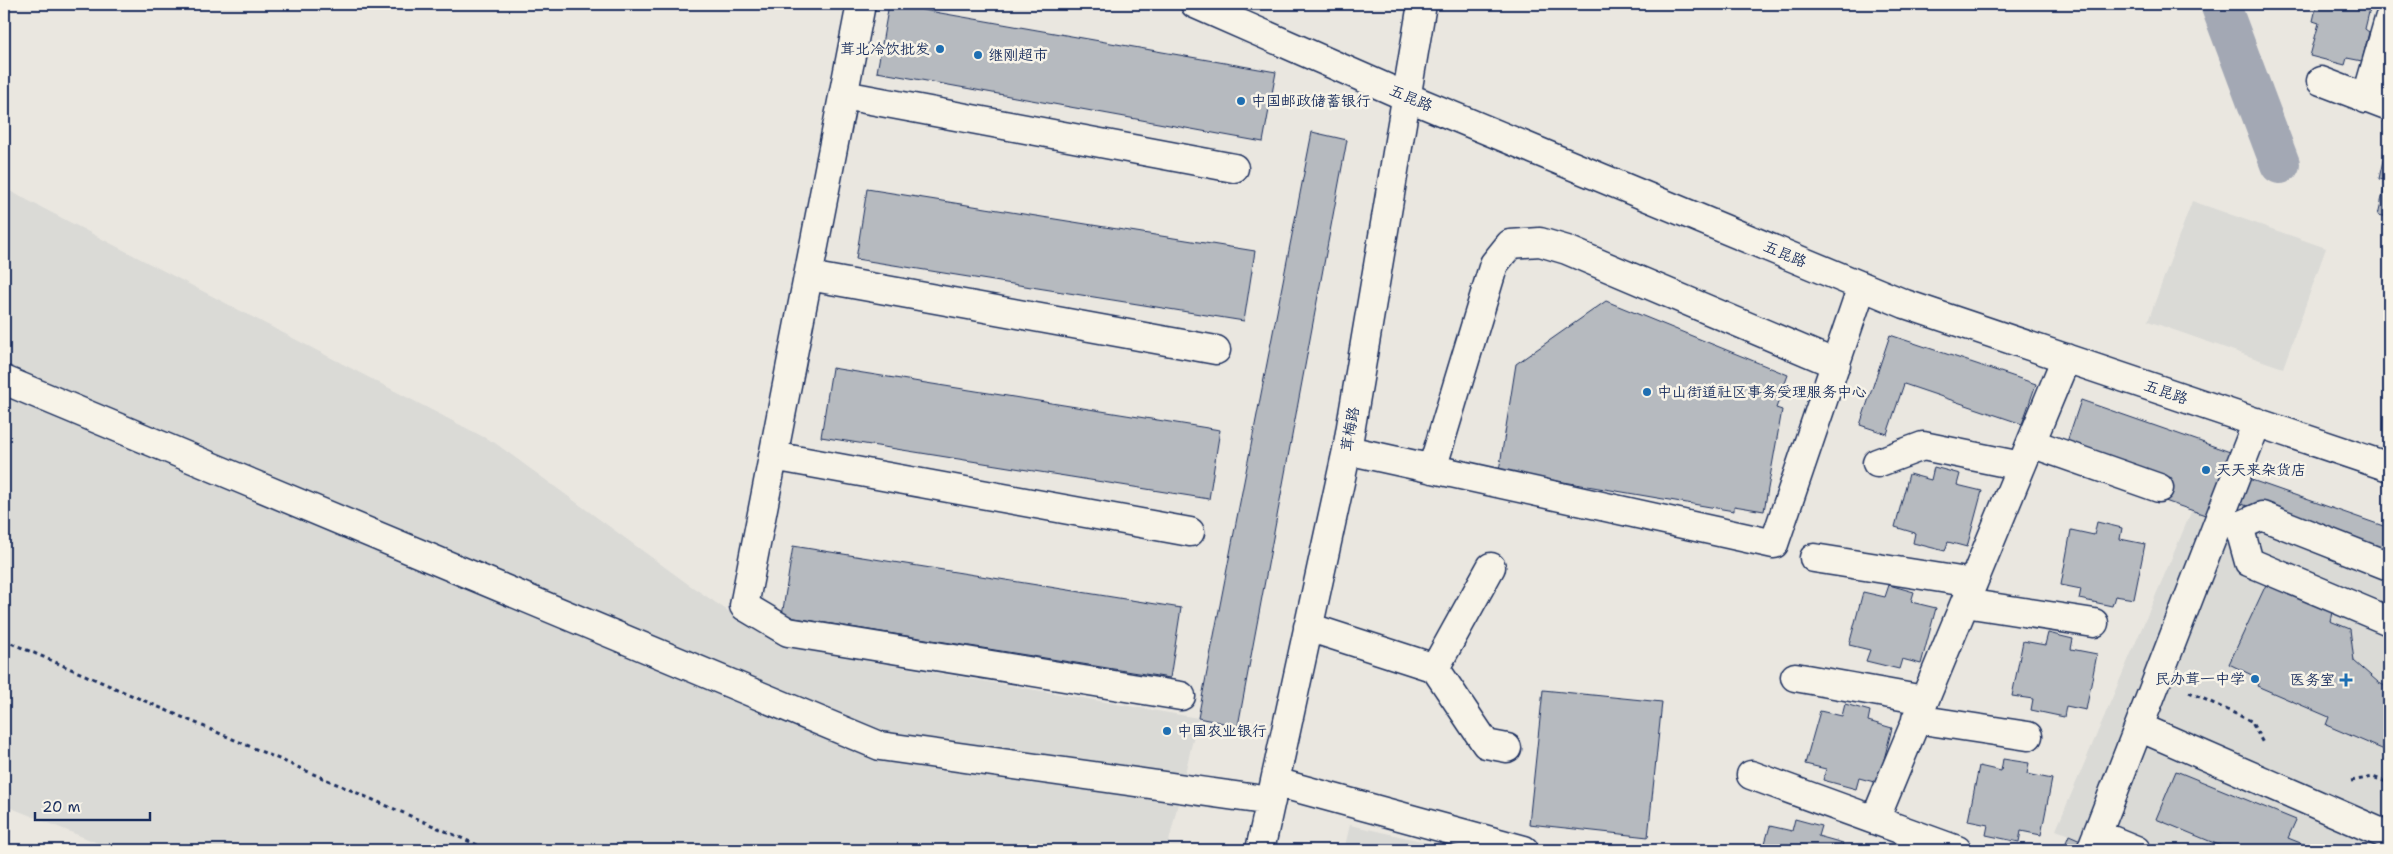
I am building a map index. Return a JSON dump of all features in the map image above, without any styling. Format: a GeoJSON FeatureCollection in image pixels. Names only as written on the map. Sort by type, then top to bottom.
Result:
{"type":"FeatureCollection","features":[{"type":"Feature","properties":{"kind":"street"},"geometry":{"type":"LineString","coordinates":[[861,4],[744,606],[788,632],[1182,696]]}},
{"type":"Feature","properties":{"kind":"street","name":"五昆路"},"geometry":{"type":"LineString","coordinates":[[1195,4],[1407,97],[1905,304],[2389,467]]}},
{"type":"Feature","properties":{"kind":"street","name":"茸梅路"},"geometry":{"type":"LineString","coordinates":[[1260,850],[1347,450],[1422,4]]}},
{"type":"Feature","properties":{"kind":"street"},"geometry":{"type":"LineString","coordinates":[[2320,81],[2378,103],[2389,19]]}},
{"type":"Feature","properties":{"kind":"street"},"geometry":{"type":"LineString","coordinates":[[844,95],[1234,168]]}},
{"type":"Feature","properties":{"kind":"street"},"geometry":{"type":"LineString","coordinates":[[1432,469],[1494,264],[1510,244],[1540,242],[1567,250],[1836,364]]}},
{"type":"Feature","properties":{"kind":"street"},"geometry":{"type":"LineString","coordinates":[[809,276],[1216,350]]}},
{"type":"Feature","properties":{"kind":"street"},"geometry":{"type":"LineString","coordinates":[[1347,450],[1774,544],[1862,286]]}},
{"type":"Feature","properties":{"kind":"street"},"geometry":{"type":"LineString","coordinates":[[1875,820],[2066,358]]}},
{"type":"Feature","properties":{"kind":"street"},"geometry":{"type":"LineString","coordinates":[[4,380],[880,746],[1273,791],[1524,850]]}},
{"type":"Feature","properties":{"kind":"street"},"geometry":{"type":"LineString","coordinates":[[2136,850],[2094,842],[2158,677],[2229,522],[2257,422]]}},
{"type":"Feature","properties":{"kind":"street"},"geometry":{"type":"LineString","coordinates":[[1876,463],[1923,446],[2026,454],[2159,488]]}},
{"type":"Feature","properties":{"kind":"street"},"geometry":{"type":"LineString","coordinates":[[774,456],[1190,532]]}},
{"type":"Feature","properties":{"kind":"street"},"geometry":{"type":"LineString","coordinates":[[2229,522],[2262,516],[2389,566]]}},
{"type":"Feature","properties":{"kind":"street"},"geometry":{"type":"LineString","coordinates":[[2229,522],[2249,562],[2389,621]]}},
{"type":"Feature","properties":{"kind":"street"},"geometry":{"type":"LineString","coordinates":[[1814,558],[2094,623]]}},
{"type":"Feature","properties":{"kind":"street"},"geometry":{"type":"LineString","coordinates":[[1435,668],[1491,567]]}},
{"type":"Feature","properties":{"kind":"street"},"geometry":{"type":"LineString","coordinates":[[1308,627],[1435,668],[1486,744],[1507,748]]}},
{"type":"Feature","properties":{"kind":"street"},"geometry":{"type":"LineString","coordinates":[[1795,677],[2028,736]]}},
{"type":"Feature","properties":{"kind":"street"},"geometry":{"type":"LineString","coordinates":[[2139,727],[2389,836]]}},
{"type":"Feature","properties":{"kind":"street"},"geometry":{"type":"LineString","coordinates":[[1751,775],[1957,850]]}},
{"type":"Feature","properties":{"kind":"path"},"geometry":{"type":"LineString","coordinates":[[4,640],[489,850]]}},
{"type":"Feature","properties":{"kind":"path"},"geometry":{"type":"LineString","coordinates":[[2158,677],[2251,721],[2265,746]]}},
{"type":"Feature","properties":{"kind":"path"},"geometry":{"type":"LineString","coordinates":[[2347,782],[2373,777],[2389,783]]}},
{"type":"Feature","properties":{"kind":"shaded area"},"geometry":{"type":"Polygon","coordinates":[[[4,188],[495,443],[688,584],[780,646],[1198,718],[1167,850],[115,850],[4,805],[4,188]]]}},
{"type":"Feature","properties":{"kind":"shaded area"},"geometry":{"type":"Polygon","coordinates":[[[2192,201],[2326,248],[2283,368],[2148,321],[2192,201]]]}},
{"type":"Feature","properties":{"kind":"shaded area","name":"民办茸一中学"},"geometry":{"type":"Polygon","coordinates":[[[2243,477],[2389,528],[2389,850],[2063,850],[2069,835],[2056,830],[2192,510],[2243,477]]]}},
{"type":"Feature","properties":{"kind":"shaded area"},"geometry":{"type":"Polygon","coordinates":[[[1350,825],[1461,850],[1344,850],[1350,825]]]}},
{"type":"Feature","properties":{"kind":"building"},"geometry":{"type":"Polygon","coordinates":[[[889,4],[1276,72],[1263,142],[877,72],[889,4]]]}},
{"type":"Feature","properties":{"kind":"building"},"geometry":{"type":"Polygon","coordinates":[[[2317,4],[2371,4],[2365,29],[2369,32],[2362,61],[2347,58],[2345,65],[2310,56],[2319,23],[2313,21],[2317,4]]]}},
{"type":"Feature","properties":{"kind":"building"},"geometry":{"type":"Polygon","coordinates":[[[1312,132],[1347,140],[1238,726],[1198,718],[1312,132]]]}},
{"type":"Feature","properties":{"kind":"building"},"geometry":{"type":"Polygon","coordinates":[[[2385,151],[2389,152],[2389,217],[2378,215],[2386,180],[2379,179],[2385,151]]]}},
{"type":"Feature","properties":{"kind":"building"},"geometry":{"type":"Polygon","coordinates":[[[867,189],[1255,251],[1244,321],[856,259],[867,189]]]}},
{"type":"Feature","properties":{"kind":"building","name":"中山街道社区事务受理服务中心"},"geometry":{"type":"Polygon","coordinates":[[[1606,301],[1788,375],[1776,408],[1782,410],[1764,511],[1734,506],[1734,511],[1499,471],[1516,364],[1606,301]]]}},
{"type":"Feature","properties":{"kind":"building"},"geometry":{"type":"Polygon","coordinates":[[[1890,335],[2036,384],[2022,424],[1904,384],[1887,434],[1860,425],[1890,335]]]}},
{"type":"Feature","properties":{"kind":"building"},"geometry":{"type":"Polygon","coordinates":[[[832,368],[1220,430],[1209,499],[821,437],[832,368]]]}},
{"type":"Feature","properties":{"kind":"building"},"geometry":{"type":"Polygon","coordinates":[[[2081,400],[2233,453],[2211,517],[2165,501],[2172,478],[2067,442],[2081,400]]]}},
{"type":"Feature","properties":{"kind":"building"},"geometry":{"type":"Polygon","coordinates":[[[1934,467],[1960,474],[1957,485],[1982,491],[1967,547],[1948,542],[1945,551],[1913,543],[1915,533],[1895,527],[1909,474],[1931,480],[1934,467]]]}},
{"type":"Feature","properties":{"kind":"building"},"geometry":{"type":"Polygon","coordinates":[[[2243,477],[2389,528],[2389,555],[2236,502],[2243,477]]]}},
{"type":"Feature","properties":{"kind":"building"},"geometry":{"type":"Polygon","coordinates":[[[2097,522],[2122,528],[2120,539],[2145,544],[2134,599],[2115,596],[2112,606],[2079,599],[2081,589],[2061,585],[2071,530],[2094,535],[2097,522]]]}},
{"type":"Feature","properties":{"kind":"building"},"geometry":{"type":"Polygon","coordinates":[[[793,546],[1181,608],[1170,678],[782,616],[793,546]]]}},
{"type":"Feature","properties":{"kind":"building"},"geometry":{"type":"Polygon","coordinates":[[[2271,574],[2334,604],[2330,621],[2350,629],[2354,661],[2379,683],[2389,688],[2389,752],[2326,725],[2329,717],[2257,686],[2260,679],[2229,664],[2271,574]]]}},
{"type":"Feature","properties":{"kind":"building"},"geometry":{"type":"Polygon","coordinates":[[[1889,585],[1914,592],[1911,602],[1936,608],[1921,664],[1902,659],[1899,669],[1866,661],[1870,650],[1849,645],[1863,592],[1885,597],[1889,585]]]}},
{"type":"Feature","properties":{"kind":"building"},"geometry":{"type":"Polygon","coordinates":[[[2048,633],[2073,639],[2071,649],[2097,654],[2086,710],[2066,706],[2064,717],[2031,710],[2033,699],[2012,696],[2023,641],[2045,645],[2048,633]]]}},
{"type":"Feature","properties":{"kind":"building"},"geometry":{"type":"Polygon","coordinates":[[[1543,690],[1662,702],[1648,837],[1529,824],[1543,690]]]}},
{"type":"Feature","properties":{"kind":"building"},"geometry":{"type":"Polygon","coordinates":[[[1845,704],[1870,711],[1868,721],[1892,728],[1878,783],[1859,778],[1856,789],[1823,780],[1826,769],[1805,764],[1820,711],[1842,716],[1845,704]]]}},
{"type":"Feature","properties":{"kind":"building"},"geometry":{"type":"Polygon","coordinates":[[[2003,759],[2029,763],[2027,774],[2052,779],[2041,835],[2021,831],[2019,842],[1986,835],[1988,825],[1968,821],[1979,766],[2001,771],[2003,759]]]}},
{"type":"Feature","properties":{"kind":"building"},"geometry":{"type":"Polygon","coordinates":[[[2176,771],[2296,820],[2288,838],[2318,850],[2231,850],[2156,819],[2176,771]]]}},
{"type":"Feature","properties":{"kind":"building"},"geometry":{"type":"Polygon","coordinates":[[[1795,819],[1821,826],[1818,836],[1843,843],[1841,850],[1763,850],[1770,826],[1792,831],[1795,819]]]}},
{"type":"Feature","properties":{"kind":"building"},"geometry":{"type":"Polygon","coordinates":[[[2069,835],[2083,841],[2079,850],[2063,850],[2069,835]]]}},
{"type":"Feature","properties":{"kind":"waterway"},"geometry":{"type":"LineString","coordinates":[[2220,4],[2280,164]]}},
{"type":"Feature","properties":{"kind":"place","name":"茸北冷饮批发"},"geometry":{"type":"Point","coordinates":[940,49]}},
{"type":"Feature","properties":{"kind":"place","name":"继刚超市"},"geometry":{"type":"Point","coordinates":[978,55]}},
{"type":"Feature","properties":{"kind":"place","name":"中国邮政储蓄银行"},"geometry":{"type":"Point","coordinates":[1241,101]}},
{"type":"Feature","properties":{"kind":"place","name":"中山街道社区事务受理服务中心"},"geometry":{"type":"Point","coordinates":[1647,392]}},
{"type":"Feature","properties":{"kind":"place","name":"天天来杂货店"},"geometry":{"type":"Point","coordinates":[2206,470]}},
{"type":"Feature","properties":{"kind":"place","name":"民办茸一中学"},"geometry":{"type":"Point","coordinates":[2255,679]}},
{"type":"Feature","properties":{"kind":"place","name":"医务室"},"geometry":{"type":"Point","coordinates":[2346,680]}},
{"type":"Feature","properties":{"kind":"place","name":"中国农业银行"},"geometry":{"type":"Point","coordinates":[1167,731]}}]}
